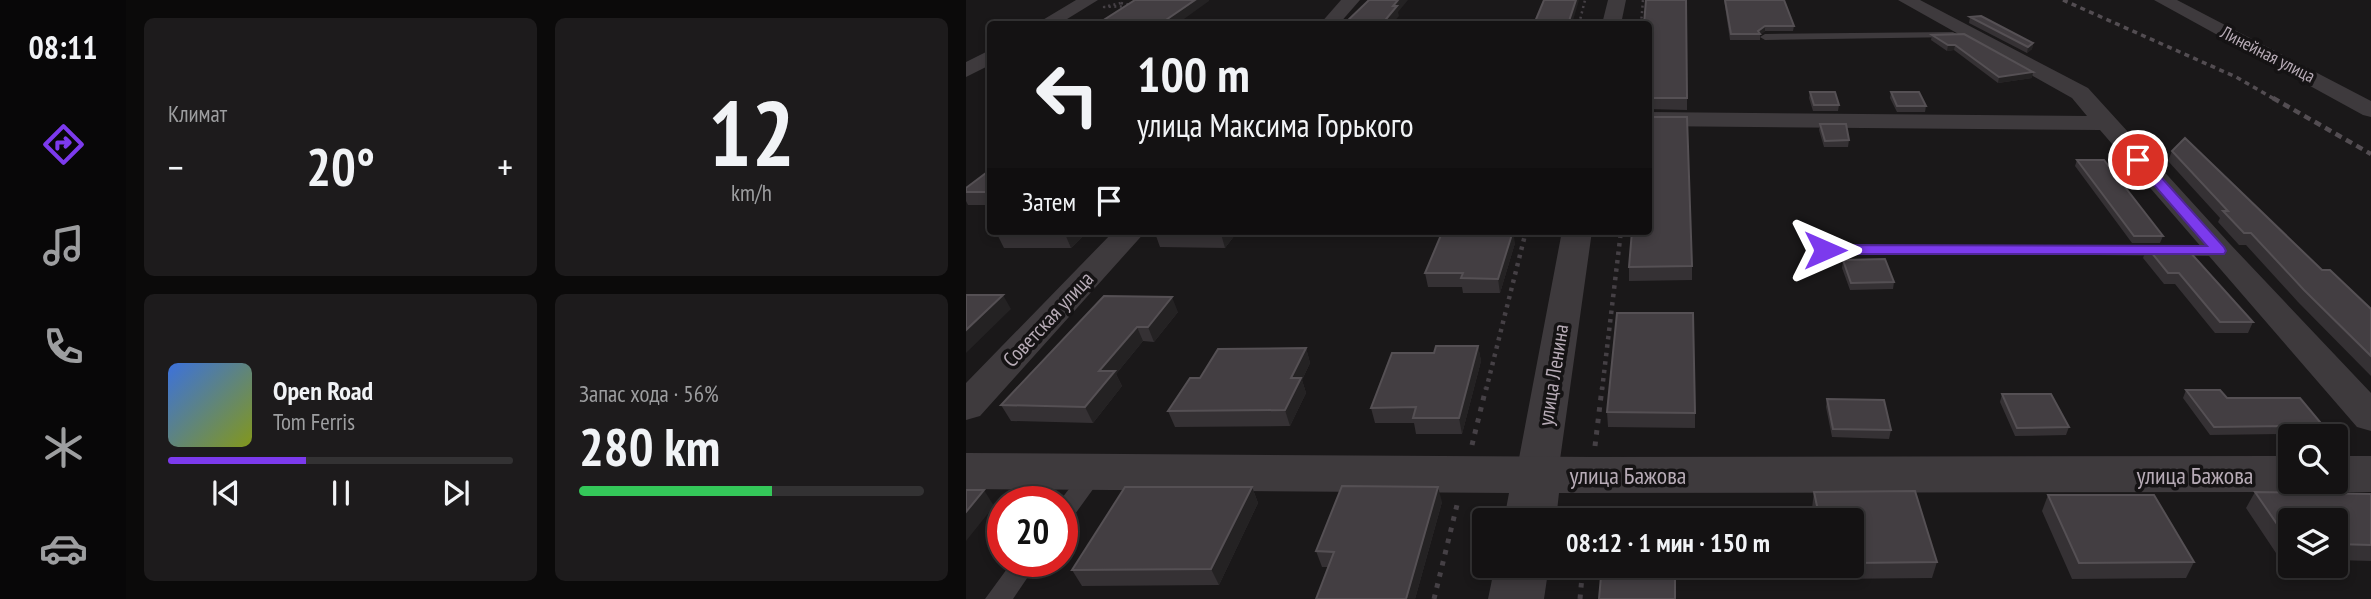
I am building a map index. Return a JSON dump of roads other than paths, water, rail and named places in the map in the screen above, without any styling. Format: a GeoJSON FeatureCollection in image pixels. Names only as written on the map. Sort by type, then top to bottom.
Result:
{"type":"FeatureCollection","features":[{"type":"Feature","properties":{"kind":"street"},"geometry":{"type":"LineString","coordinates":[[1051,21],[1089,0]]}},
{"type":"Feature","properties":{"kind":"street"},"geometry":{"type":"LineString","coordinates":[[1332,21],[1351,0]]}},
{"type":"Feature","properties":{"kind":"street"},"geometry":{"type":"LineString","coordinates":[[1613,21],[1617,0]]}},
{"type":"Feature","properties":{"kind":"street"},"geometry":{"type":"LineString","coordinates":[[1907,0],[2080,93],[2219,251],[2371,417]]}},
{"type":"Feature","properties":{"kind":"street","name":"Линейная улица"},"geometry":{"type":"LineString","coordinates":[[2163,0],[2321,81],[2371,110]]}},
{"type":"Feature","properties":{"kind":"street"},"geometry":{"type":"LineString","coordinates":[[966,71],[987,59]]}},
{"type":"Feature","properties":{"kind":"street"},"geometry":{"type":"LineString","coordinates":[[2321,81],[2358,81]]}},
{"type":"Feature","properties":{"kind":"street"},"geometry":{"type":"LineString","coordinates":[[1652,119],[2106,123]]}},
{"type":"Feature","properties":{"kind":"street","name":"Советская улица"},"geometry":{"type":"LineString","coordinates":[[966,407],[1127,235]]}},
{"type":"Feature","properties":{"kind":"street","name":"улица Ленина"},"geometry":{"type":"LineString","coordinates":[[1533,497],[1576,235]]}},
{"type":"Feature","properties":{"kind":"street","name":"улица Бажова"},"geometry":{"type":"LineString","coordinates":[[966,471],[1093,474],[1464,474],[1533,497],[2278,474]]}},
{"type":"Feature","properties":{"kind":"street"},"geometry":{"type":"LineString","coordinates":[[2348,474],[2371,474]]}},
{"type":"Feature","properties":{"kind":"street"},"geometry":{"type":"LineString","coordinates":[[1516,599],[1520,578]]}},
{"type":"Feature","properties":{"kind":"lane"},"geometry":{"type":"LineString","coordinates":[[1765,37],[1975,35]]}},
{"type":"Feature","properties":{"kind":"lane"},"geometry":{"type":"LineString","coordinates":[[1825,250],[2219,251]]}},
{"type":"Feature","properties":{"kind":"lane"},"geometry":{"type":"LineString","coordinates":[[1078,493],[1093,474]]}},
{"type":"Feature","properties":{"kind":"lane"},"geometry":{"type":"LineString","coordinates":[[998,599],[1015,577]]}},
{"type":"Feature","properties":{"kind":"railway"},"geometry":{"type":"LineString","coordinates":[[2063,0],[2236,77],[2276,100]]}},
{"type":"Feature","properties":{"kind":"railway"},"geometry":{"type":"LineString","coordinates":[[2273,98],[2371,154]]}}]}
